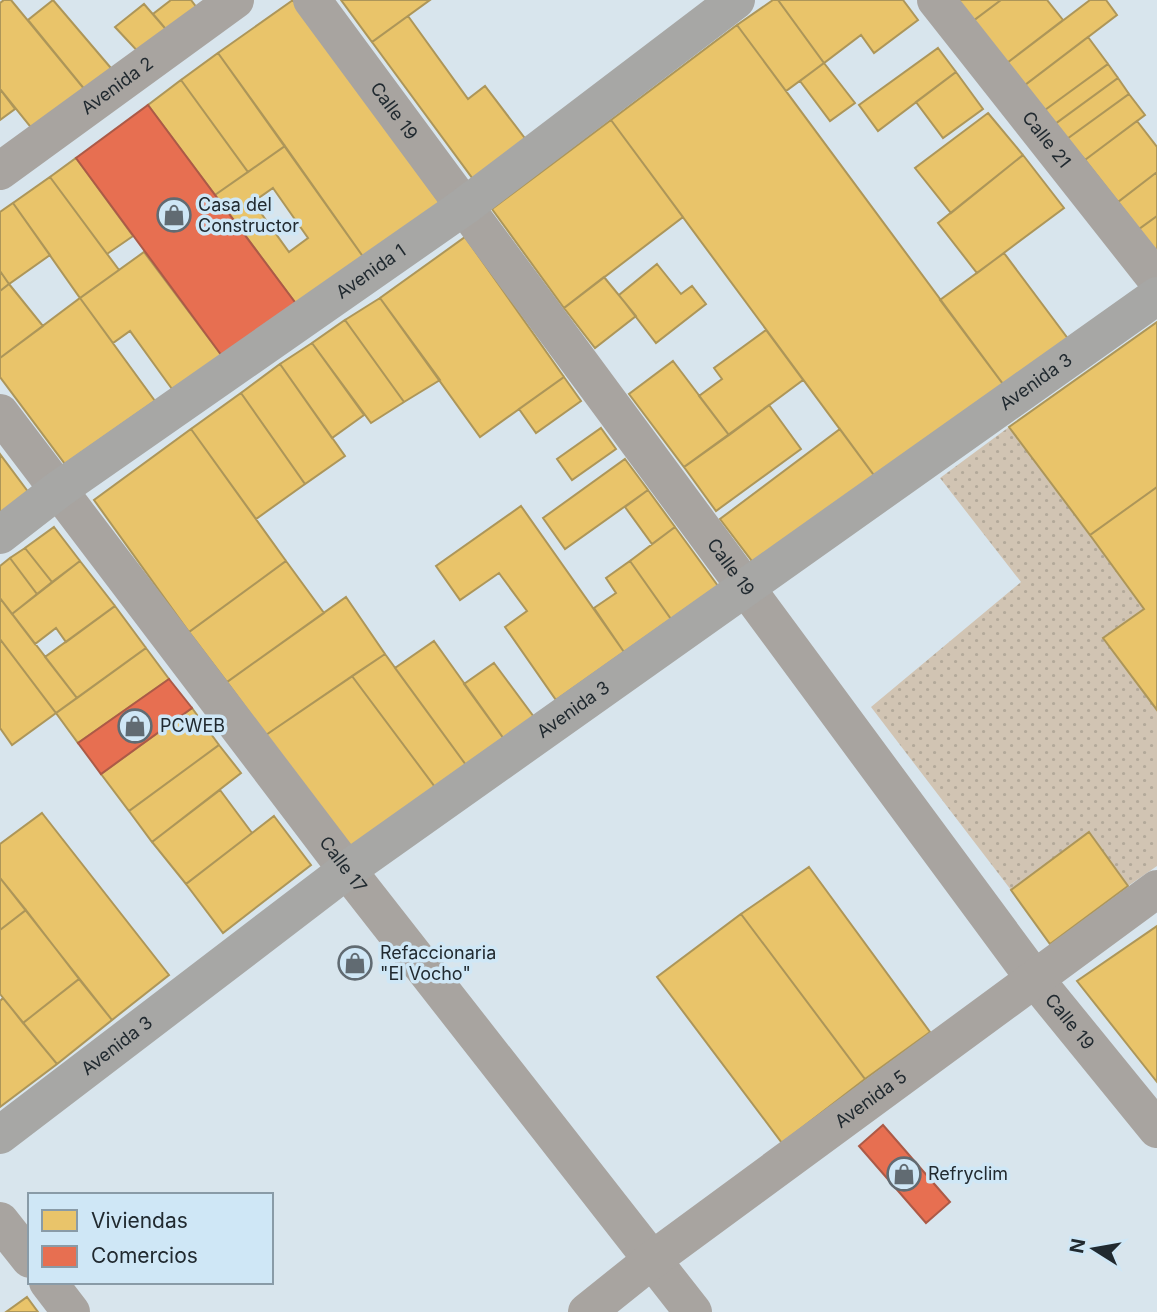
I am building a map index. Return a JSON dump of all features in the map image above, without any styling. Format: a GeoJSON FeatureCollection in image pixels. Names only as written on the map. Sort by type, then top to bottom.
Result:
{"type":"FeatureCollection","features":[{"type":"Feature","properties":{"kind":"main road","name":"Avenida 1"},"geometry":{"type":"LineString","coordinates":[[0,535],[58,490],[465,206],[736,0]]}},
{"type":"Feature","properties":{"kind":"main road","name":"Avenida 3"},"geometry":{"type":"LineString","coordinates":[[0,1135],[346,870],[1157,296]]}},
{"type":"Feature","properties":{"kind":"street","name":"Avenida 2"},"geometry":{"type":"LineString","coordinates":[[0,171],[235,0]]}},
{"type":"Feature","properties":{"kind":"street","name":"Calle 19"},"geometry":{"type":"LineString","coordinates":[[312,0],[744,590],[1034,978],[1157,1129]]}},
{"type":"Feature","properties":{"kind":"street","name":"Calle 21"},"geometry":{"type":"LineString","coordinates":[[936,0],[1157,280]]}},
{"type":"Feature","properties":{"kind":"street","name":"Calle 17"},"geometry":{"type":"LineString","coordinates":[[0,413],[346,870],[693,1312]]}},
{"type":"Feature","properties":{"kind":"street","name":"Avenida 5"},"geometry":{"type":"LineString","coordinates":[[587,1312],[652,1260],[1157,889]]}},
{"type":"Feature","properties":{"kind":"street"},"geometry":{"type":"LineString","coordinates":[[0,1221],[28,1256]]}},
{"type":"Feature","properties":{"kind":"street"},"geometry":{"type":"LineString","coordinates":[[50,1284],[71,1312]]}},
{"type":"Feature","properties":{"kind":"shaded area"},"geometry":{"type":"Polygon","coordinates":[[[1009,427],[1144,609],[1103,639],[1157,710],[1157,866],[1128,886],[1089,832],[1011,890],[871,707],[1021,582],[940,478],[1009,427]]]}},
{"type":"Feature","properties":{"kind":"building: Viviendas"},"geometry":{"type":"Polygon","coordinates":[[[11,0],[90,96],[37,135],[0,89],[0,3],[11,0]]]}},
{"type":"Feature","properties":{"kind":"building: Viviendas"},"geometry":{"type":"Polygon","coordinates":[[[53,0],[116,74],[90,96],[28,20],[53,0]]]}},
{"type":"Feature","properties":{"kind":"building: Viviendas"},"geometry":{"type":"Polygon","coordinates":[[[171,0],[191,0],[200,12],[170,34],[153,14],[171,0]]]}},
{"type":"Feature","properties":{"kind":"building: Viviendas"},"geometry":{"type":"Polygon","coordinates":[[[293,0],[440,203],[364,258],[218,53],[293,0]]]}},
{"type":"Feature","properties":{"kind":"building: Viviendas"},"geometry":{"type":"Polygon","coordinates":[[[341,0],[430,0],[372,42],[341,0]]]}},
{"type":"Feature","properties":{"kind":"building: Viviendas"},"geometry":{"type":"Polygon","coordinates":[[[773,0],[778,0],[824,63],[786,91],[737,25],[773,0]]]}},
{"type":"Feature","properties":{"kind":"building: Viviendas"},"geometry":{"type":"Polygon","coordinates":[[[778,0],[903,0],[918,20],[874,53],[861,35],[824,63],[778,0]]]}},
{"type":"Feature","properties":{"kind":"building: Viviendas"},"geometry":{"type":"Polygon","coordinates":[[[957,0],[1001,0],[973,21],[957,0]]]}},
{"type":"Feature","properties":{"kind":"building: Viviendas"},"geometry":{"type":"Polygon","coordinates":[[[1001,0],[1047,0],[1063,20],[1007,63],[973,21],[1001,0]]]}},
{"type":"Feature","properties":{"kind":"building: Viviendas"},"geometry":{"type":"Polygon","coordinates":[[[1090,0],[1106,0],[1117,15],[1025,85],[1007,63],[1090,0]]]}},
{"type":"Feature","properties":{"kind":"building: Viviendas"},"geometry":{"type":"Polygon","coordinates":[[[144,4],[170,34],[142,56],[115,27],[144,4]]]}},
{"type":"Feature","properties":{"kind":"building: Viviendas"},"geometry":{"type":"Polygon","coordinates":[[[408,16],[468,99],[485,86],[527,141],[473,179],[372,42],[408,16]]]}},
{"type":"Feature","properties":{"kind":"building: Viviendas"},"geometry":{"type":"Polygon","coordinates":[[[737,25],[1006,388],[879,482],[611,120],[737,25]]]}},
{"type":"Feature","properties":{"kind":"building: Viviendas"},"geometry":{"type":"Polygon","coordinates":[[[1088,37],[1108,64],[1045,110],[1025,85],[1088,37]]]}},
{"type":"Feature","properties":{"kind":"building: Viviendas"},"geometry":{"type":"Polygon","coordinates":[[[938,48],[956,72],[878,131],[859,105],[938,48]]]}},
{"type":"Feature","properties":{"kind":"building: Viviendas"},"geometry":{"type":"Polygon","coordinates":[[[218,53],[285,146],[248,172],[181,80],[218,53]]]}},
{"type":"Feature","properties":{"kind":"building: Viviendas"},"geometry":{"type":"Polygon","coordinates":[[[824,63],[855,103],[830,121],[800,81],[824,63]]]}},
{"type":"Feature","properties":{"kind":"building: Viviendas"},"geometry":{"type":"Polygon","coordinates":[[[1108,64],[1118,78],[1055,124],[1045,110],[1108,64]]]}},
{"type":"Feature","properties":{"kind":"building: Viviendas"},"geometry":{"type":"Polygon","coordinates":[[[956,72],[983,109],[943,138],[916,102],[956,72]]]}},
{"type":"Feature","properties":{"kind":"building: Viviendas"},"geometry":{"type":"Polygon","coordinates":[[[1118,78],[1129,94],[1067,139],[1055,124],[1118,78]]]}},
{"type":"Feature","properties":{"kind":"building: Viviendas"},"geometry":{"type":"Polygon","coordinates":[[[181,80],[248,172],[215,195],[148,105],[181,80]]]}},
{"type":"Feature","properties":{"kind":"building: Viviendas"},"geometry":{"type":"Polygon","coordinates":[[[0,89],[15,109],[0,120],[0,89]]]}},
{"type":"Feature","properties":{"kind":"building: Viviendas"},"geometry":{"type":"Polygon","coordinates":[[[1129,94],[1145,115],[1085,160],[1067,139],[1129,94]]]}},
{"type":"Feature","properties":{"kind":"building: Viviendas"},"geometry":{"type":"Polygon","coordinates":[[[988,113],[1023,155],[951,213],[915,168],[988,113]]]}},
{"type":"Feature","properties":{"kind":"building: Viviendas"},"geometry":{"type":"Polygon","coordinates":[[[611,120],[683,217],[564,308],[492,209],[611,120]]]}},
{"type":"Feature","properties":{"kind":"building: Viviendas"},"geometry":{"type":"Polygon","coordinates":[[[1137,121],[1157,147],[1157,172],[1118,202],[1085,160],[1137,121]]]}},
{"type":"Feature","properties":{"kind":"building: Viviendas"},"geometry":{"type":"Polygon","coordinates":[[[285,146],[364,258],[297,305],[215,195],[285,146]],[[273,188],[253,202],[289,252],[308,238],[273,188]]]}},
{"type":"Feature","properties":{"kind":"building: Viviendas"},"geometry":{"type":"Polygon","coordinates":[[[1023,155],[1064,208],[977,273],[938,223],[1023,155]]]}},
{"type":"Feature","properties":{"kind":"building: Viviendas"},"geometry":{"type":"Polygon","coordinates":[[[76,158],[133,236],[107,254],[50,177],[76,158]]]}},
{"type":"Feature","properties":{"kind":"building: Viviendas"},"geometry":{"type":"Polygon","coordinates":[[[1157,172],[1157,216],[1139,229],[1118,202],[1157,172]]]}},
{"type":"Feature","properties":{"kind":"building: Viviendas"},"geometry":{"type":"Polygon","coordinates":[[[50,177],[119,270],[80,298],[13,203],[50,177]]]}},
{"type":"Feature","properties":{"kind":"building: Viviendas"},"geometry":{"type":"Polygon","coordinates":[[[13,203],[50,255],[9,284],[0,271],[0,212],[13,203]]]}},
{"type":"Feature","properties":{"kind":"building: Viviendas"},"geometry":{"type":"Polygon","coordinates":[[[1157,216],[1157,253],[1139,229],[1157,216]]]}},
{"type":"Feature","properties":{"kind":"building: Viviendas"},"geometry":{"type":"Polygon","coordinates":[[[465,237],[564,377],[480,437],[380,298],[465,237]]]}},
{"type":"Feature","properties":{"kind":"building: Viviendas"},"geometry":{"type":"Polygon","coordinates":[[[144,252],[222,356],[172,389],[130,331],[113,343],[80,298],[144,252]]]}},
{"type":"Feature","properties":{"kind":"building: Viviendas"},"geometry":{"type":"Polygon","coordinates":[[[1004,253],[1069,340],[1006,388],[940,300],[1004,253]]]}},
{"type":"Feature","properties":{"kind":"building: Viviendas"},"geometry":{"type":"Polygon","coordinates":[[[657,264],[681,294],[692,286],[706,304],[656,343],[619,295],[657,264]]]}},
{"type":"Feature","properties":{"kind":"building: Viviendas"},"geometry":{"type":"Polygon","coordinates":[[[0,271],[9,284],[0,291],[0,271]]]}},
{"type":"Feature","properties":{"kind":"building: Viviendas"},"geometry":{"type":"Polygon","coordinates":[[[604,277],[636,316],[595,348],[564,308],[604,277]]]}},
{"type":"Feature","properties":{"kind":"building: Viviendas"},"geometry":{"type":"Polygon","coordinates":[[[9,284],[43,326],[0,358],[0,291],[9,284]]]}},
{"type":"Feature","properties":{"kind":"building: Viviendas"},"geometry":{"type":"Polygon","coordinates":[[[80,298],[155,401],[65,464],[0,377],[0,358],[80,298]]]}},
{"type":"Feature","properties":{"kind":"building: Viviendas"},"geometry":{"type":"Polygon","coordinates":[[[380,298],[440,380],[404,402],[345,320],[380,298]]]}},
{"type":"Feature","properties":{"kind":"building: Viviendas"},"geometry":{"type":"Polygon","coordinates":[[[345,320],[404,402],[371,423],[312,343],[345,320]]]}},
{"type":"Feature","properties":{"kind":"building: Viviendas"},"geometry":{"type":"Polygon","coordinates":[[[1157,322],[1157,487],[1090,535],[1009,427],[1157,322]]]}},
{"type":"Feature","properties":{"kind":"building: Viviendas"},"geometry":{"type":"Polygon","coordinates":[[[766,330],[803,380],[729,435],[699,396],[722,379],[714,368],[766,330]]]}},
{"type":"Feature","properties":{"kind":"building: Viviendas"},"geometry":{"type":"Polygon","coordinates":[[[312,343],[364,415],[332,438],[280,364],[312,343]]]}},
{"type":"Feature","properties":{"kind":"building: Viviendas"},"geometry":{"type":"Polygon","coordinates":[[[673,361],[729,435],[684,467],[629,394],[673,361]]]}},
{"type":"Feature","properties":{"kind":"building: Viviendas"},"geometry":{"type":"Polygon","coordinates":[[[280,364],[345,456],[305,484],[241,393],[280,364]]]}},
{"type":"Feature","properties":{"kind":"building: Viviendas"},"geometry":{"type":"Polygon","coordinates":[[[564,377],[581,401],[536,433],[519,409],[564,377]]]}},
{"type":"Feature","properties":{"kind":"building: Viviendas"},"geometry":{"type":"Polygon","coordinates":[[[241,393],[305,484],[256,519],[191,429],[241,393]]]}},
{"type":"Feature","properties":{"kind":"building: Viviendas"},"geometry":{"type":"Polygon","coordinates":[[[769,405],[801,449],[716,511],[684,467],[769,405]]]}},
{"type":"Feature","properties":{"kind":"building: Viviendas"},"geometry":{"type":"Polygon","coordinates":[[[601,428],[616,449],[572,480],[557,459],[601,428]]]}},
{"type":"Feature","properties":{"kind":"building: Viviendas"},"geometry":{"type":"Polygon","coordinates":[[[191,429],[286,561],[189,632],[94,500],[191,429]]]}},
{"type":"Feature","properties":{"kind":"building: Viviendas"},"geometry":{"type":"Polygon","coordinates":[[[840,429],[879,482],[758,569],[720,519],[840,429]]]}},
{"type":"Feature","properties":{"kind":"building: Viviendas"},"geometry":{"type":"Polygon","coordinates":[[[0,454],[29,493],[0,515],[0,454]]]}},
{"type":"Feature","properties":{"kind":"building: Viviendas"},"geometry":{"type":"Polygon","coordinates":[[[625,459],[648,490],[565,549],[543,518],[625,459]]]}},
{"type":"Feature","properties":{"kind":"building: Viviendas"},"geometry":{"type":"Polygon","coordinates":[[[1157,487],[1157,710],[1103,638],[1144,609],[1090,535],[1157,487]]]}},
{"type":"Feature","properties":{"kind":"building: Viviendas"},"geometry":{"type":"Polygon","coordinates":[[[648,490],[675,527],[652,544],[625,507],[648,490]]]}},
{"type":"Feature","properties":{"kind":"building: Viviendas"},"geometry":{"type":"Polygon","coordinates":[[[521,506],[624,652],[556,700],[505,627],[527,611],[499,573],[460,600],[436,566],[521,506]]]}},
{"type":"Feature","properties":{"kind":"building: Viviendas"},"geometry":{"type":"Polygon","coordinates":[[[54,527],[80,561],[52,582],[25,548],[54,527]]]}},
{"type":"Feature","properties":{"kind":"building: Viviendas"},"geometry":{"type":"Polygon","coordinates":[[[675,527],[718,586],[671,619],[630,561],[675,527]]]}},
{"type":"Feature","properties":{"kind":"building: Viviendas"},"geometry":{"type":"Polygon","coordinates":[[[25,548],[52,582],[37,594],[10,558],[25,548]]]}},
{"type":"Feature","properties":{"kind":"building: Viviendas"},"geometry":{"type":"Polygon","coordinates":[[[10,558],[37,594],[12,614],[0,598],[0,566],[10,558]]]}},
{"type":"Feature","properties":{"kind":"building: Viviendas"},"geometry":{"type":"Polygon","coordinates":[[[80,561],[115,606],[66,642],[56,628],[35,644],[12,614],[80,561]]]}},
{"type":"Feature","properties":{"kind":"building: Viviendas"},"geometry":{"type":"Polygon","coordinates":[[[286,561],[324,613],[227,682],[189,632],[286,561]]]}},
{"type":"Feature","properties":{"kind":"building: Viviendas"},"geometry":{"type":"Polygon","coordinates":[[[630,561],[671,619],[624,652],[594,608],[616,593],[606,578],[630,561]]]}},
{"type":"Feature","properties":{"kind":"building: Viviendas"},"geometry":{"type":"Polygon","coordinates":[[[346,597],[385,654],[266,735],[227,682],[346,597]]]}},
{"type":"Feature","properties":{"kind":"building: Viviendas"},"geometry":{"type":"Polygon","coordinates":[[[0,598],[77,698],[56,713],[0,639],[0,598]]]}},
{"type":"Feature","properties":{"kind":"building: Viviendas"},"geometry":{"type":"Polygon","coordinates":[[[115,606],[146,648],[77,698],[45,657],[115,606]]]}},
{"type":"Feature","properties":{"kind":"building: Viviendas"},"geometry":{"type":"Polygon","coordinates":[[[0,639],[56,713],[12,745],[0,728],[0,639]]]}},
{"type":"Feature","properties":{"kind":"building: Viviendas"},"geometry":{"type":"Polygon","coordinates":[[[434,641],[504,739],[466,765],[395,668],[434,641]]]}},
{"type":"Feature","properties":{"kind":"building: Viviendas"},"geometry":{"type":"Polygon","coordinates":[[[146,648],[169,679],[78,743],[56,713],[146,648]]]}},
{"type":"Feature","properties":{"kind":"building: Viviendas"},"geometry":{"type":"Polygon","coordinates":[[[385,654],[466,765],[435,787],[352,676],[385,654]]]}},
{"type":"Feature","properties":{"kind":"building: Viviendas"},"geometry":{"type":"Polygon","coordinates":[[[494,663],[534,717],[504,739],[464,684],[494,663]]]}},
{"type":"Feature","properties":{"kind":"building: Viviendas"},"geometry":{"type":"Polygon","coordinates":[[[352,676],[435,787],[350,848],[266,735],[352,676]]]}},
{"type":"Feature","properties":{"kind":"building: Viviendas"},"geometry":{"type":"Polygon","coordinates":[[[192,708],[219,745],[129,811],[101,774],[192,708]]]}},
{"type":"Feature","properties":{"kind":"building: Viviendas"},"geometry":{"type":"Polygon","coordinates":[[[219,745],[241,773],[152,842],[129,811],[219,745]]]}},
{"type":"Feature","properties":{"kind":"building: Viviendas"},"geometry":{"type":"Polygon","coordinates":[[[220,790],[252,833],[186,884],[152,842],[220,790]]]}},
{"type":"Feature","properties":{"kind":"building: Viviendas"},"geometry":{"type":"Polygon","coordinates":[[[42,813],[169,975],[112,1020],[0,878],[0,844],[42,813]]]}},
{"type":"Feature","properties":{"kind":"building: Viviendas"},"geometry":{"type":"Polygon","coordinates":[[[274,816],[311,865],[223,933],[186,884],[274,816]]]}},
{"type":"Feature","properties":{"kind":"building: Viviendas"},"geometry":{"type":"Polygon","coordinates":[[[1089,832],[1128,886],[1050,944],[1011,890],[1089,832]]]}},
{"type":"Feature","properties":{"kind":"building: Viviendas"},"geometry":{"type":"Polygon","coordinates":[[[809,867],[930,1032],[865,1079],[741,914],[809,867]]]}},
{"type":"Feature","properties":{"kind":"building: Viviendas"},"geometry":{"type":"Polygon","coordinates":[[[0,878],[26,910],[0,930],[0,878]]]}},
{"type":"Feature","properties":{"kind":"building: Viviendas"},"geometry":{"type":"Polygon","coordinates":[[[26,910],[79,979],[23,1023],[0,994],[0,930],[26,910]]]}},
{"type":"Feature","properties":{"kind":"building: Viviendas"},"geometry":{"type":"Polygon","coordinates":[[[741,914],[865,1079],[782,1143],[657,977],[741,914]]]}},
{"type":"Feature","properties":{"kind":"building: Viviendas"},"geometry":{"type":"Polygon","coordinates":[[[1157,926],[1157,1082],[1077,981],[1157,926]]]}},
{"type":"Feature","properties":{"kind":"building: Viviendas"},"geometry":{"type":"Polygon","coordinates":[[[79,979],[112,1020],[57,1064],[23,1023],[79,979]]]}},
{"type":"Feature","properties":{"kind":"building: Viviendas"},"geometry":{"type":"Polygon","coordinates":[[[3,998],[57,1064],[0,1107],[0,1001],[3,998]]]}},
{"type":"Feature","properties":{"kind":"building: Viviendas"},"geometry":{"type":"Polygon","coordinates":[[[27,1297],[38,1312],[6,1312],[27,1297]]]}},
{"type":"Feature","properties":{"kind":"building: Comercios","name":"Casa del Constructor"},"geometry":{"type":"Polygon","coordinates":[[[148,105],[297,305],[222,356],[76,158],[148,105]]]}},
{"type":"Feature","properties":{"kind":"building: Comercios","name":"PCWEB"},"geometry":{"type":"Polygon","coordinates":[[[169,679],[192,708],[101,774],[78,743],[169,679]]]}},
{"type":"Feature","properties":{"kind":"building: Comercios","name":"Refryclim"},"geometry":{"type":"Polygon","coordinates":[[[883,1125],[950,1202],[926,1223],[859,1146],[883,1125]]]}},
{"type":"Feature","properties":{"kind":"place","name":"Casa del Constructor"},"geometry":{"type":"Point","coordinates":[174,215]}},
{"type":"Feature","properties":{"kind":"place","name":"PCWEB"},"geometry":{"type":"Point","coordinates":[135,726]}},
{"type":"Feature","properties":{"kind":"place","name":"Refaccionaria \"El Vocho\""},"geometry":{"type":"Point","coordinates":[355,963]}},
{"type":"Feature","properties":{"kind":"place","name":"Refryclim"},"geometry":{"type":"Point","coordinates":[904,1174]}}]}
